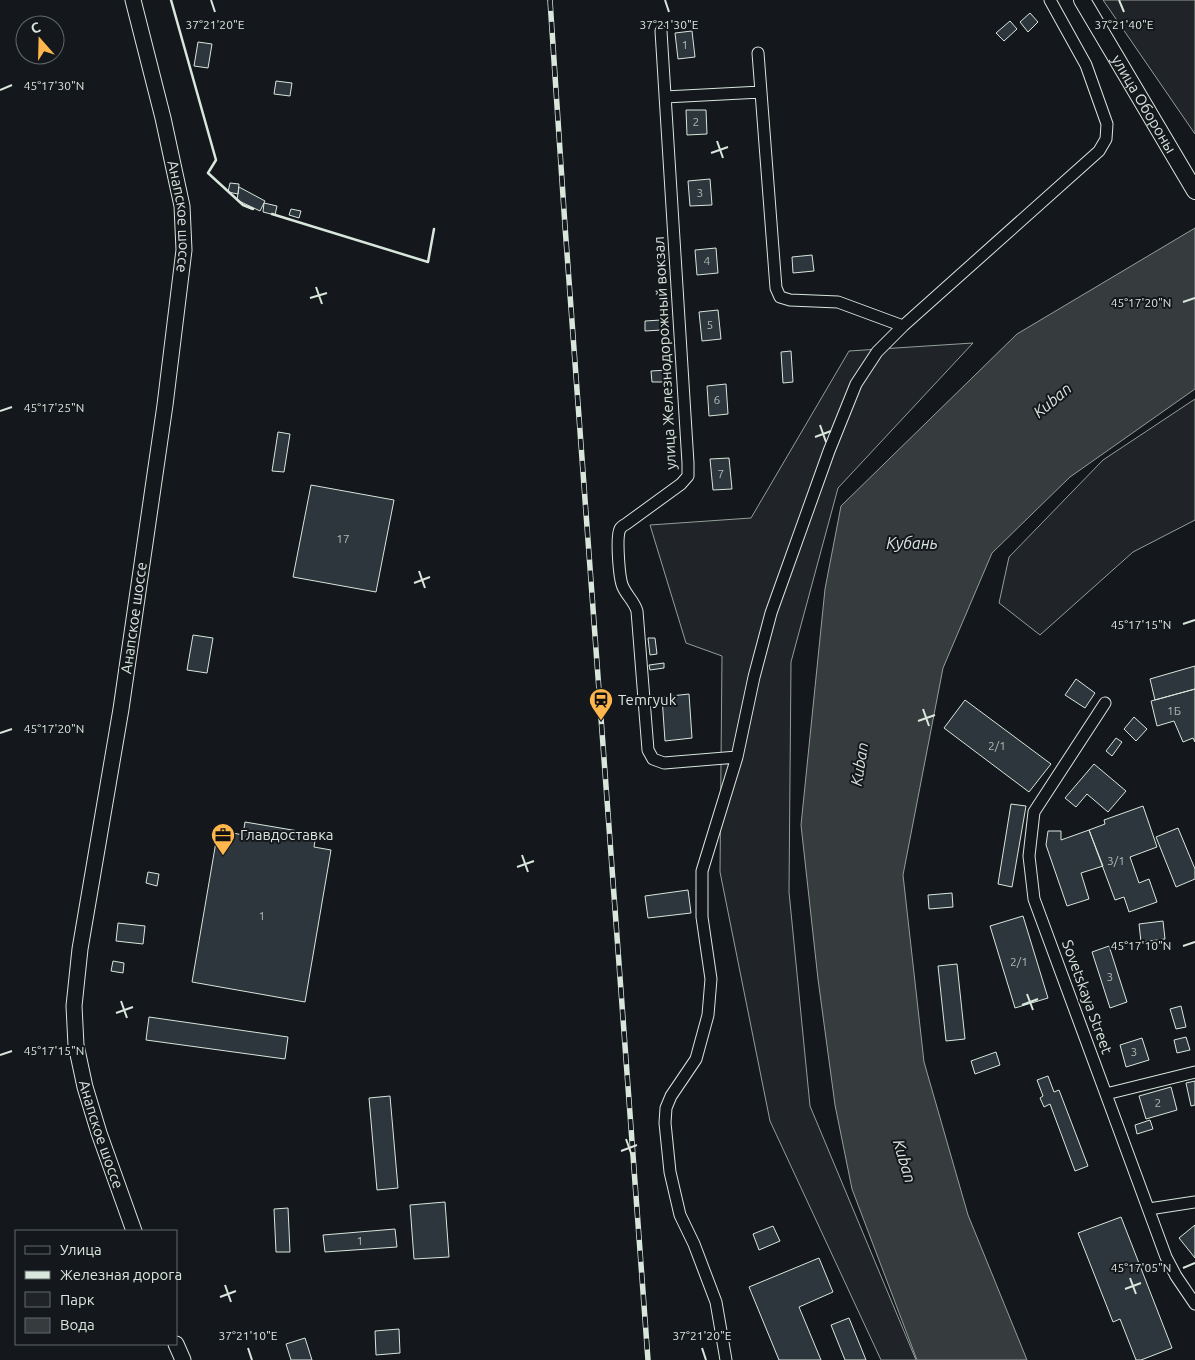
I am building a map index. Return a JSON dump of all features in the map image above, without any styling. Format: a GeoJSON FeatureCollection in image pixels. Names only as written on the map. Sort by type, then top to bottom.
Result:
{"type":"FeatureCollection","features":[{"type":"Feature","properties":{"kind":"main road","name":"улица Обороны"},"geometry":{"type":"LineString","coordinates":[[1082,0],[1192,187]]}},
{"type":"Feature","properties":{"kind":"street","name":"Анапское шоссе"},"geometry":{"type":"LineString","coordinates":[[133,0],[163,118],[180,197],[184,250],[165,405],[121,709],[80,949],[74,1006],[76,1045],[85,1087],[99,1133],[134,1230]]}},
{"type":"Feature","properties":{"kind":"street"},"geometry":{"type":"LineString","coordinates":[[726,1360],[716,1302],[694,1244],[680,1215],[670,1172],[665,1123],[666,1108],[671,1096],[696,1058],[708,1015],[711,979],[702,917],[702,871],[737,757],[754,677],[772,613],[829,452],[856,384],[877,352],[903,326],[1099,152],[1106,139],[1107,124],[1086,65],[1050,0]]}},
{"type":"Feature","properties":{"kind":"street","name":"улица Железнодорожный вокзал"},"geometry":{"type":"LineString","coordinates":[[661,31],[688,476],[681,484],[620,530],[618,538],[621,579],[623,587],[632,598],[637,611],[648,750],[653,759],[664,763],[737,757]]}},
{"type":"Feature","properties":{"kind":"street"},"geometry":{"type":"LineString","coordinates":[[758,53],[776,288],[780,296],[790,300],[838,302],[903,326]]}},
{"type":"Feature","properties":{"kind":"street"},"geometry":{"type":"LineString","coordinates":[[665,97],[761,92]]}},
{"type":"Feature","properties":{"kind":"street","name":"Sovetskaya Street"},"geometry":{"type":"LineString","coordinates":[[1105,703],[1034,812],[1029,856],[1034,899],[1166,1257],[1195,1304]]}},
{"type":"Feature","properties":{"kind":"street"},"geometry":{"type":"LineString","coordinates":[[1106,1094],[1195,1072]]}},
{"type":"Feature","properties":{"kind":"street"},"geometry":{"type":"LineString","coordinates":[[1149,1209],[1195,1202]]}},
{"type":"Feature","properties":{"kind":"street"},"geometry":{"type":"LineString","coordinates":[[176,1345],[182,1360]]}},
{"type":"Feature","properties":{"kind":"green space"},"geometry":{"type":"Polygon","coordinates":[[[1103,0],[1195,0],[1195,134],[1103,0]]]}},
{"type":"Feature","properties":{"kind":"green space"},"geometry":{"type":"Polygon","coordinates":[[[973,343],[838,488],[791,662],[789,892],[810,1106],[916,1360],[881,1360],[770,1121],[720,872],[722,656],[686,643],[650,525],[751,518],[849,351],[973,343]]]}},
{"type":"Feature","properties":{"kind":"green space"},"geometry":{"type":"Polygon","coordinates":[[[1195,399],[1195,520],[1133,552],[1040,635],[999,603],[1009,557],[1103,460],[1195,399]]]}},
{"type":"Feature","properties":{"kind":"water","name":"Кубань"},"geometry":{"type":"Polygon","coordinates":[[[1195,228],[1195,389],[1070,477],[992,553],[943,668],[903,875],[924,1062],[968,1215],[1027,1360],[917,1360],[852,1189],[835,1105],[818,979],[801,825],[825,589],[841,506],[1017,334],[1195,228]]]}},
{"type":"Feature","properties":{"kind":"building"},"geometry":{"type":"Polygon","coordinates":[[[1030,13],[1038,22],[1028,32],[1020,22],[1030,13]]]}},
{"type":"Feature","properties":{"kind":"building"},"geometry":{"type":"Polygon","coordinates":[[[1010,21],[1017,29],[1004,41],[996,33],[1010,21]]]}},
{"type":"Feature","properties":{"kind":"building"},"geometry":{"type":"Polygon","coordinates":[[[692,31],[695,57],[678,59],[675,33],[692,31]]]}},
{"type":"Feature","properties":{"kind":"building"},"geometry":{"type":"Polygon","coordinates":[[[198,42],[212,44],[208,68],[194,66],[198,42]]]}},
{"type":"Feature","properties":{"kind":"building"},"geometry":{"type":"Polygon","coordinates":[[[276,81],[292,83],[290,96],[274,94],[276,81]]]}},
{"type":"Feature","properties":{"kind":"building"},"geometry":{"type":"Polygon","coordinates":[[[686,110],[706,110],[707,134],[687,135],[686,110]]]}},
{"type":"Feature","properties":{"kind":"building"},"geometry":{"type":"Polygon","coordinates":[[[710,179],[712,205],[690,206],[688,181],[710,179]]]}},
{"type":"Feature","properties":{"kind":"building"},"geometry":{"type":"Polygon","coordinates":[[[230,183],[239,184],[238,194],[228,192],[230,183]]]}},
{"type":"Feature","properties":{"kind":"building"},"geometry":{"type":"Polygon","coordinates":[[[239,187],[265,201],[260,211],[237,200],[239,187]]]}},
{"type":"Feature","properties":{"kind":"building"},"geometry":{"type":"Polygon","coordinates":[[[264,203],[277,206],[275,215],[263,212],[264,203]]]}},
{"type":"Feature","properties":{"kind":"building"},"geometry":{"type":"Polygon","coordinates":[[[291,209],[301,211],[299,218],[289,215],[291,209]]]}},
{"type":"Feature","properties":{"kind":"building"},"geometry":{"type":"Polygon","coordinates":[[[716,248],[718,273],[697,275],[695,250],[716,248]]]}},
{"type":"Feature","properties":{"kind":"building"},"geometry":{"type":"Polygon","coordinates":[[[812,255],[814,271],[793,273],[792,257],[812,255]]]}},
{"type":"Feature","properties":{"kind":"building"},"geometry":{"type":"Polygon","coordinates":[[[718,310],[721,339],[702,341],[699,312],[718,310]]]}},
{"type":"Feature","properties":{"kind":"building"},"geometry":{"type":"Polygon","coordinates":[[[661,320],[662,330],[645,331],[645,321],[661,320]]]}},
{"type":"Feature","properties":{"kind":"building"},"geometry":{"type":"Polygon","coordinates":[[[791,351],[793,382],[783,383],[781,352],[791,351]]]}},
{"type":"Feature","properties":{"kind":"building"},"geometry":{"type":"Polygon","coordinates":[[[667,370],[667,382],[652,382],[651,371],[667,370]]]}},
{"type":"Feature","properties":{"kind":"building"},"geometry":{"type":"Polygon","coordinates":[[[726,384],[728,414],[709,416],[707,386],[726,384]]]}},
{"type":"Feature","properties":{"kind":"building"},"geometry":{"type":"Polygon","coordinates":[[[278,432],[290,434],[284,472],[272,471],[278,432]]]}},
{"type":"Feature","properties":{"kind":"building"},"geometry":{"type":"Polygon","coordinates":[[[729,458],[732,489],[713,490],[710,459],[729,458]]]}},
{"type":"Feature","properties":{"kind":"building"},"geometry":{"type":"Polygon","coordinates":[[[311,485],[394,500],[376,592],[293,577],[311,485]]]}},
{"type":"Feature","properties":{"kind":"building"},"geometry":{"type":"Polygon","coordinates":[[[193,635],[213,638],[207,673],[187,670],[193,635]]]}},
{"type":"Feature","properties":{"kind":"building"},"geometry":{"type":"Polygon","coordinates":[[[648,638],[655,638],[657,654],[650,655],[648,638]]]}},
{"type":"Feature","properties":{"kind":"building"},"geometry":{"type":"Polygon","coordinates":[[[664,663],[664,668],[650,670],[649,665],[664,663]]]}},
{"type":"Feature","properties":{"kind":"building"},"geometry":{"type":"Polygon","coordinates":[[[1195,666],[1195,689],[1155,700],[1150,679],[1195,666]]]}},
{"type":"Feature","properties":{"kind":"building"},"geometry":{"type":"Polygon","coordinates":[[[1076,679],[1095,693],[1085,708],[1065,695],[1076,679]]]}},
{"type":"Feature","properties":{"kind":"building"},"geometry":{"type":"Polygon","coordinates":[[[1195,689],[1195,742],[1193,738],[1183,742],[1174,721],[1157,726],[1151,701],[1195,689]]]}},
{"type":"Feature","properties":{"kind":"building"},"geometry":{"type":"Polygon","coordinates":[[[689,694],[692,738],[665,741],[662,697],[689,694]]]}},
{"type":"Feature","properties":{"kind":"building"},"geometry":{"type":"Polygon","coordinates":[[[965,700],[1051,764],[1029,792],[944,728],[965,700]]]}},
{"type":"Feature","properties":{"kind":"building"},"geometry":{"type":"Polygon","coordinates":[[[1134,717],[1147,729],[1136,741],[1124,729],[1134,717]]]}},
{"type":"Feature","properties":{"kind":"building"},"geometry":{"type":"Polygon","coordinates":[[[1116,738],[1122,742],[1112,756],[1106,751],[1116,738]]]}},
{"type":"Feature","properties":{"kind":"building"},"geometry":{"type":"Polygon","coordinates":[[[1094,764],[1126,791],[1108,812],[1087,794],[1076,807],[1065,798],[1094,764]]]}},
{"type":"Feature","properties":{"kind":"building"},"geometry":{"type":"Polygon","coordinates":[[[1011,804],[1026,806],[1012,887],[998,884],[1011,804]]]}},
{"type":"Feature","properties":{"kind":"building"},"geometry":{"type":"Polygon","coordinates":[[[1143,806],[1157,847],[1130,857],[1139,883],[1149,879],[1157,902],[1129,912],[1124,897],[1115,900],[1089,830],[1105,824],[1104,820],[1143,806]]]}},
{"type":"Feature","properties":{"kind":"building"},"geometry":{"type":"Polygon","coordinates":[[[245,822],[316,834],[314,847],[331,850],[305,1002],[192,982],[218,830],[243,835],[245,822]]]}},
{"type":"Feature","properties":{"kind":"building"},"geometry":{"type":"Polygon","coordinates":[[[1178,828],[1195,869],[1195,879],[1176,887],[1156,837],[1178,828]]]}},
{"type":"Feature","properties":{"kind":"building"},"geometry":{"type":"Polygon","coordinates":[[[1089,830],[1103,866],[1081,873],[1089,899],[1067,906],[1046,845],[1048,831],[1061,831],[1061,840],[1089,830]]]}},
{"type":"Feature","properties":{"kind":"building"},"geometry":{"type":"Polygon","coordinates":[[[148,872],[159,874],[157,886],[146,883],[148,872]]]}},
{"type":"Feature","properties":{"kind":"building"},"geometry":{"type":"Polygon","coordinates":[[[688,890],[691,913],[648,918],[645,896],[688,890]]]}},
{"type":"Feature","properties":{"kind":"building"},"geometry":{"type":"Polygon","coordinates":[[[952,893],[953,907],[929,909],[928,895],[952,893]]]}},
{"type":"Feature","properties":{"kind":"building"},"geometry":{"type":"Polygon","coordinates":[[[1023,916],[1048,998],[1015,1008],[990,926],[1023,916]]]}},
{"type":"Feature","properties":{"kind":"building"},"geometry":{"type":"Polygon","coordinates":[[[1163,921],[1165,939],[1141,942],[1139,924],[1163,921]]]}},
{"type":"Feature","properties":{"kind":"building"},"geometry":{"type":"Polygon","coordinates":[[[118,923],[145,926],[143,944],[116,941],[118,923]]]}},
{"type":"Feature","properties":{"kind":"building"},"geometry":{"type":"Polygon","coordinates":[[[1109,946],[1127,1002],[1110,1008],[1092,952],[1109,946]]]}},
{"type":"Feature","properties":{"kind":"building"},"geometry":{"type":"Polygon","coordinates":[[[113,961],[124,963],[123,973],[111,971],[113,961]]]}},
{"type":"Feature","properties":{"kind":"building"},"geometry":{"type":"Polygon","coordinates":[[[957,964],[965,1039],[946,1041],[938,966],[957,964]]]}},
{"type":"Feature","properties":{"kind":"building"},"geometry":{"type":"Polygon","coordinates":[[[1181,1006],[1186,1027],[1176,1029],[1170,1009],[1181,1006]]]}},
{"type":"Feature","properties":{"kind":"building"},"geometry":{"type":"Polygon","coordinates":[[[149,1017],[288,1037],[285,1059],[146,1040],[149,1017]]]}},
{"type":"Feature","properties":{"kind":"building"},"geometry":{"type":"Polygon","coordinates":[[[1186,1037],[1190,1050],[1177,1053],[1174,1040],[1186,1037]]]}},
{"type":"Feature","properties":{"kind":"building"},"geometry":{"type":"Polygon","coordinates":[[[1142,1038],[1149,1060],[1126,1067],[1120,1045],[1142,1038]]]}},
{"type":"Feature","properties":{"kind":"building"},"geometry":{"type":"Polygon","coordinates":[[[996,1052],[1000,1065],[975,1074],[971,1061],[996,1052]]]}},
{"type":"Feature","properties":{"kind":"building"},"geometry":{"type":"Polygon","coordinates":[[[1048,1076],[1054,1092],[1059,1090],[1088,1166],[1075,1171],[1050,1104],[1044,1107],[1040,1098],[1043,1096],[1037,1080],[1048,1076]]]}},
{"type":"Feature","properties":{"kind":"building"},"geometry":{"type":"Polygon","coordinates":[[[1195,1081],[1195,1105],[1191,1106],[1186,1083],[1195,1081]]]}},
{"type":"Feature","properties":{"kind":"building"},"geometry":{"type":"Polygon","coordinates":[[[1171,1087],[1177,1110],[1146,1119],[1139,1096],[1171,1087]]]}},
{"type":"Feature","properties":{"kind":"building"},"geometry":{"type":"Polygon","coordinates":[[[390,1096],[398,1188],[377,1190],[369,1098],[390,1096]]]}},
{"type":"Feature","properties":{"kind":"building"},"geometry":{"type":"Polygon","coordinates":[[[1150,1120],[1153,1129],[1137,1134],[1135,1125],[1150,1120]]]}},
{"type":"Feature","properties":{"kind":"building"},"geometry":{"type":"Polygon","coordinates":[[[445,1202],[449,1257],[414,1259],[410,1205],[445,1202]]]}},
{"type":"Feature","properties":{"kind":"building"},"geometry":{"type":"Polygon","coordinates":[[[288,1208],[290,1252],[276,1252],[274,1209],[288,1208]]]}},
{"type":"Feature","properties":{"kind":"building"},"geometry":{"type":"Polygon","coordinates":[[[1121,1217],[1172,1348],[1141,1360],[1136,1360],[1120,1319],[1113,1322],[1078,1233],[1121,1217]]]}},
{"type":"Feature","properties":{"kind":"building"},"geometry":{"type":"Polygon","coordinates":[[[1195,1225],[1195,1258],[1179,1238],[1195,1225]]]}},
{"type":"Feature","properties":{"kind":"building"},"geometry":{"type":"Polygon","coordinates":[[[773,1226],[780,1241],[759,1250],[753,1234],[773,1226]]]}},
{"type":"Feature","properties":{"kind":"building"},"geometry":{"type":"Polygon","coordinates":[[[395,1229],[397,1247],[325,1252],[323,1235],[395,1229]]]}},
{"type":"Feature","properties":{"kind":"building"},"geometry":{"type":"Polygon","coordinates":[[[819,1258],[833,1292],[799,1307],[821,1360],[779,1360],[749,1287],[819,1258]]]}},
{"type":"Feature","properties":{"kind":"building"},"geometry":{"type":"Polygon","coordinates":[[[849,1318],[866,1360],[845,1360],[831,1325],[849,1318]]]}},
{"type":"Feature","properties":{"kind":"building"},"geometry":{"type":"Polygon","coordinates":[[[399,1329],[400,1353],[376,1355],[375,1331],[399,1329]]]}},
{"type":"Feature","properties":{"kind":"building"},"geometry":{"type":"Polygon","coordinates":[[[305,1338],[312,1360],[291,1360],[286,1344],[305,1338]]]}},
{"type":"Feature","properties":{"kind":"railway"},"geometry":{"type":"LineString","coordinates":[[550,0],[648,1360]]}},
{"type":"Feature","properties":{"kind":"wall"},"geometry":{"type":"LineString","coordinates":[[171,0],[216,160],[208,173],[243,205],[253,209]]}},
{"type":"Feature","properties":{"kind":"wall"},"geometry":{"type":"LineString","coordinates":[[272,214],[428,262],[434,229]]}},
{"type":"Feature","properties":{"kind":"place","name":"Temryuk"},"geometry":{"type":"Point","coordinates":[601,721]}},
{"type":"Feature","properties":{"kind":"place","name":"Главдоставка"},"geometry":{"type":"Point","coordinates":[223,856]}},
{"type":"Feature","properties":{"kind":"water label","name":"Kuban"},"geometry":{"type":"Point","coordinates":[1052,400]}},
{"type":"Feature","properties":{"kind":"water label","name":"Kuban"},"geometry":{"type":"Point","coordinates":[859,764]}},
{"type":"Feature","properties":{"kind":"water label","name":"Kuban"},"geometry":{"type":"Point","coordinates":[905,1161]}}]}
